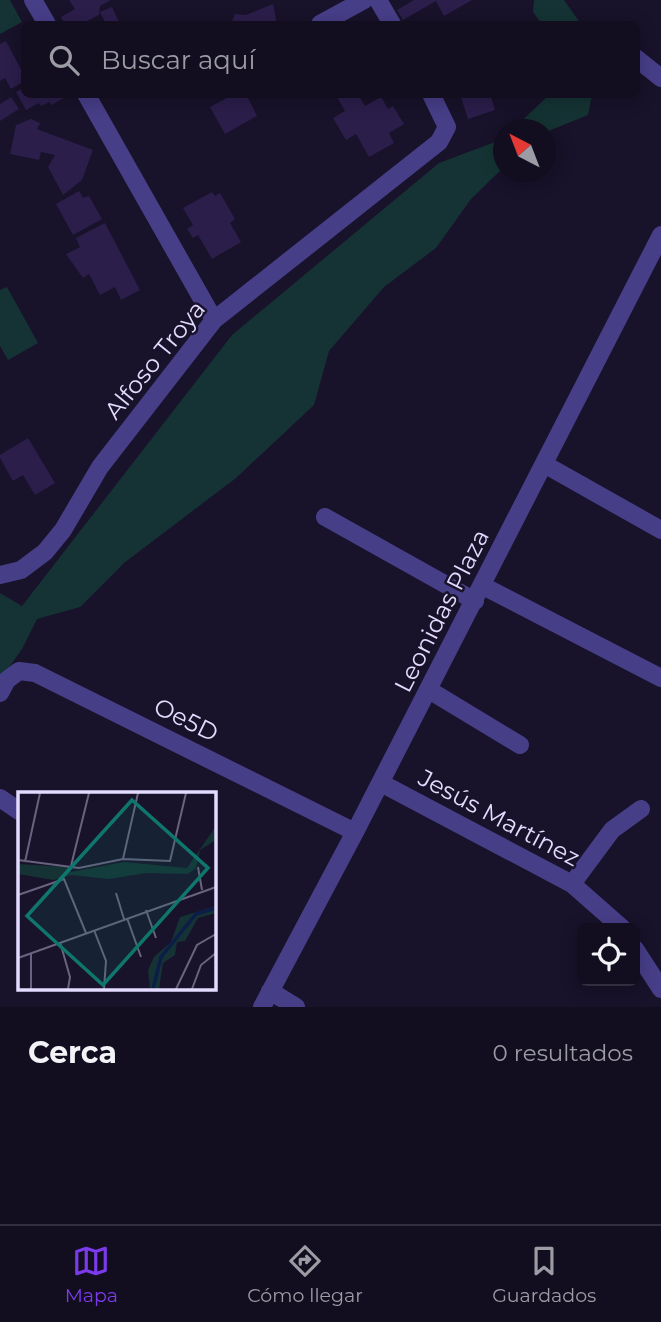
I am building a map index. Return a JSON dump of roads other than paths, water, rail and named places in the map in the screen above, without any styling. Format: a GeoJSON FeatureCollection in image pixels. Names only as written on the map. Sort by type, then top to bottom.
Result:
{"type":"FeatureCollection","features":[{"type":"Feature","properties":{"kind":"street"},"geometry":{"type":"LineString","coordinates":[[33,0],[45,21]]}},
{"type":"Feature","properties":{"kind":"street"},"geometry":{"type":"LineString","coordinates":[[326,21],[364,0]]}},
{"type":"Feature","properties":{"kind":"street"},"geometry":{"type":"LineString","coordinates":[[378,0],[389,21]]}},
{"type":"Feature","properties":{"kind":"street"},"geometry":{"type":"LineString","coordinates":[[640,61],[661,78]]}},
{"type":"Feature","properties":{"kind":"street"},"geometry":{"type":"LineString","coordinates":[[88,98],[214,320]]}},
{"type":"Feature","properties":{"kind":"street","name":"Alfoso Troya"},"geometry":{"type":"LineString","coordinates":[[0,575],[21,570],[45,552],[63,530],[100,467],[214,320],[439,142],[447,127],[433,98]]}},
{"type":"Feature","properties":{"kind":"street","name":"Leonidas Plaza"},"geometry":{"type":"LineString","coordinates":[[266,999],[479,594],[661,235]]}},
{"type":"Feature","properties":{"kind":"street"},"geometry":{"type":"LineString","coordinates":[[544,464],[661,530]]}},
{"type":"Feature","properties":{"kind":"street"},"geometry":{"type":"LineString","coordinates":[[325,517],[479,594],[661,678]]}},
{"type":"Feature","properties":{"kind":"street","name":"Oe5D"},"geometry":{"type":"LineString","coordinates":[[0,693],[6,680],[19,671],[36,673],[355,832]]}},
{"type":"Feature","properties":{"kind":"street"},"geometry":{"type":"LineString","coordinates":[[429,690],[520,745]]}},
{"type":"Feature","properties":{"kind":"street","name":"Jesús Martínez"},"geometry":{"type":"LineString","coordinates":[[381,783],[572,884],[616,923]]}},
{"type":"Feature","properties":{"kind":"street"},"geometry":{"type":"LineString","coordinates":[[0,798],[18,810]]}},
{"type":"Feature","properties":{"kind":"street"},"geometry":{"type":"LineString","coordinates":[[572,884],[612,830],[640,808]]}},
{"type":"Feature","properties":{"kind":"street"},"geometry":{"type":"LineString","coordinates":[[640,957],[661,989]]}},
{"type":"Feature","properties":{"kind":"street"},"geometry":{"type":"LineString","coordinates":[[266,999],[296,1007]]}}]}
